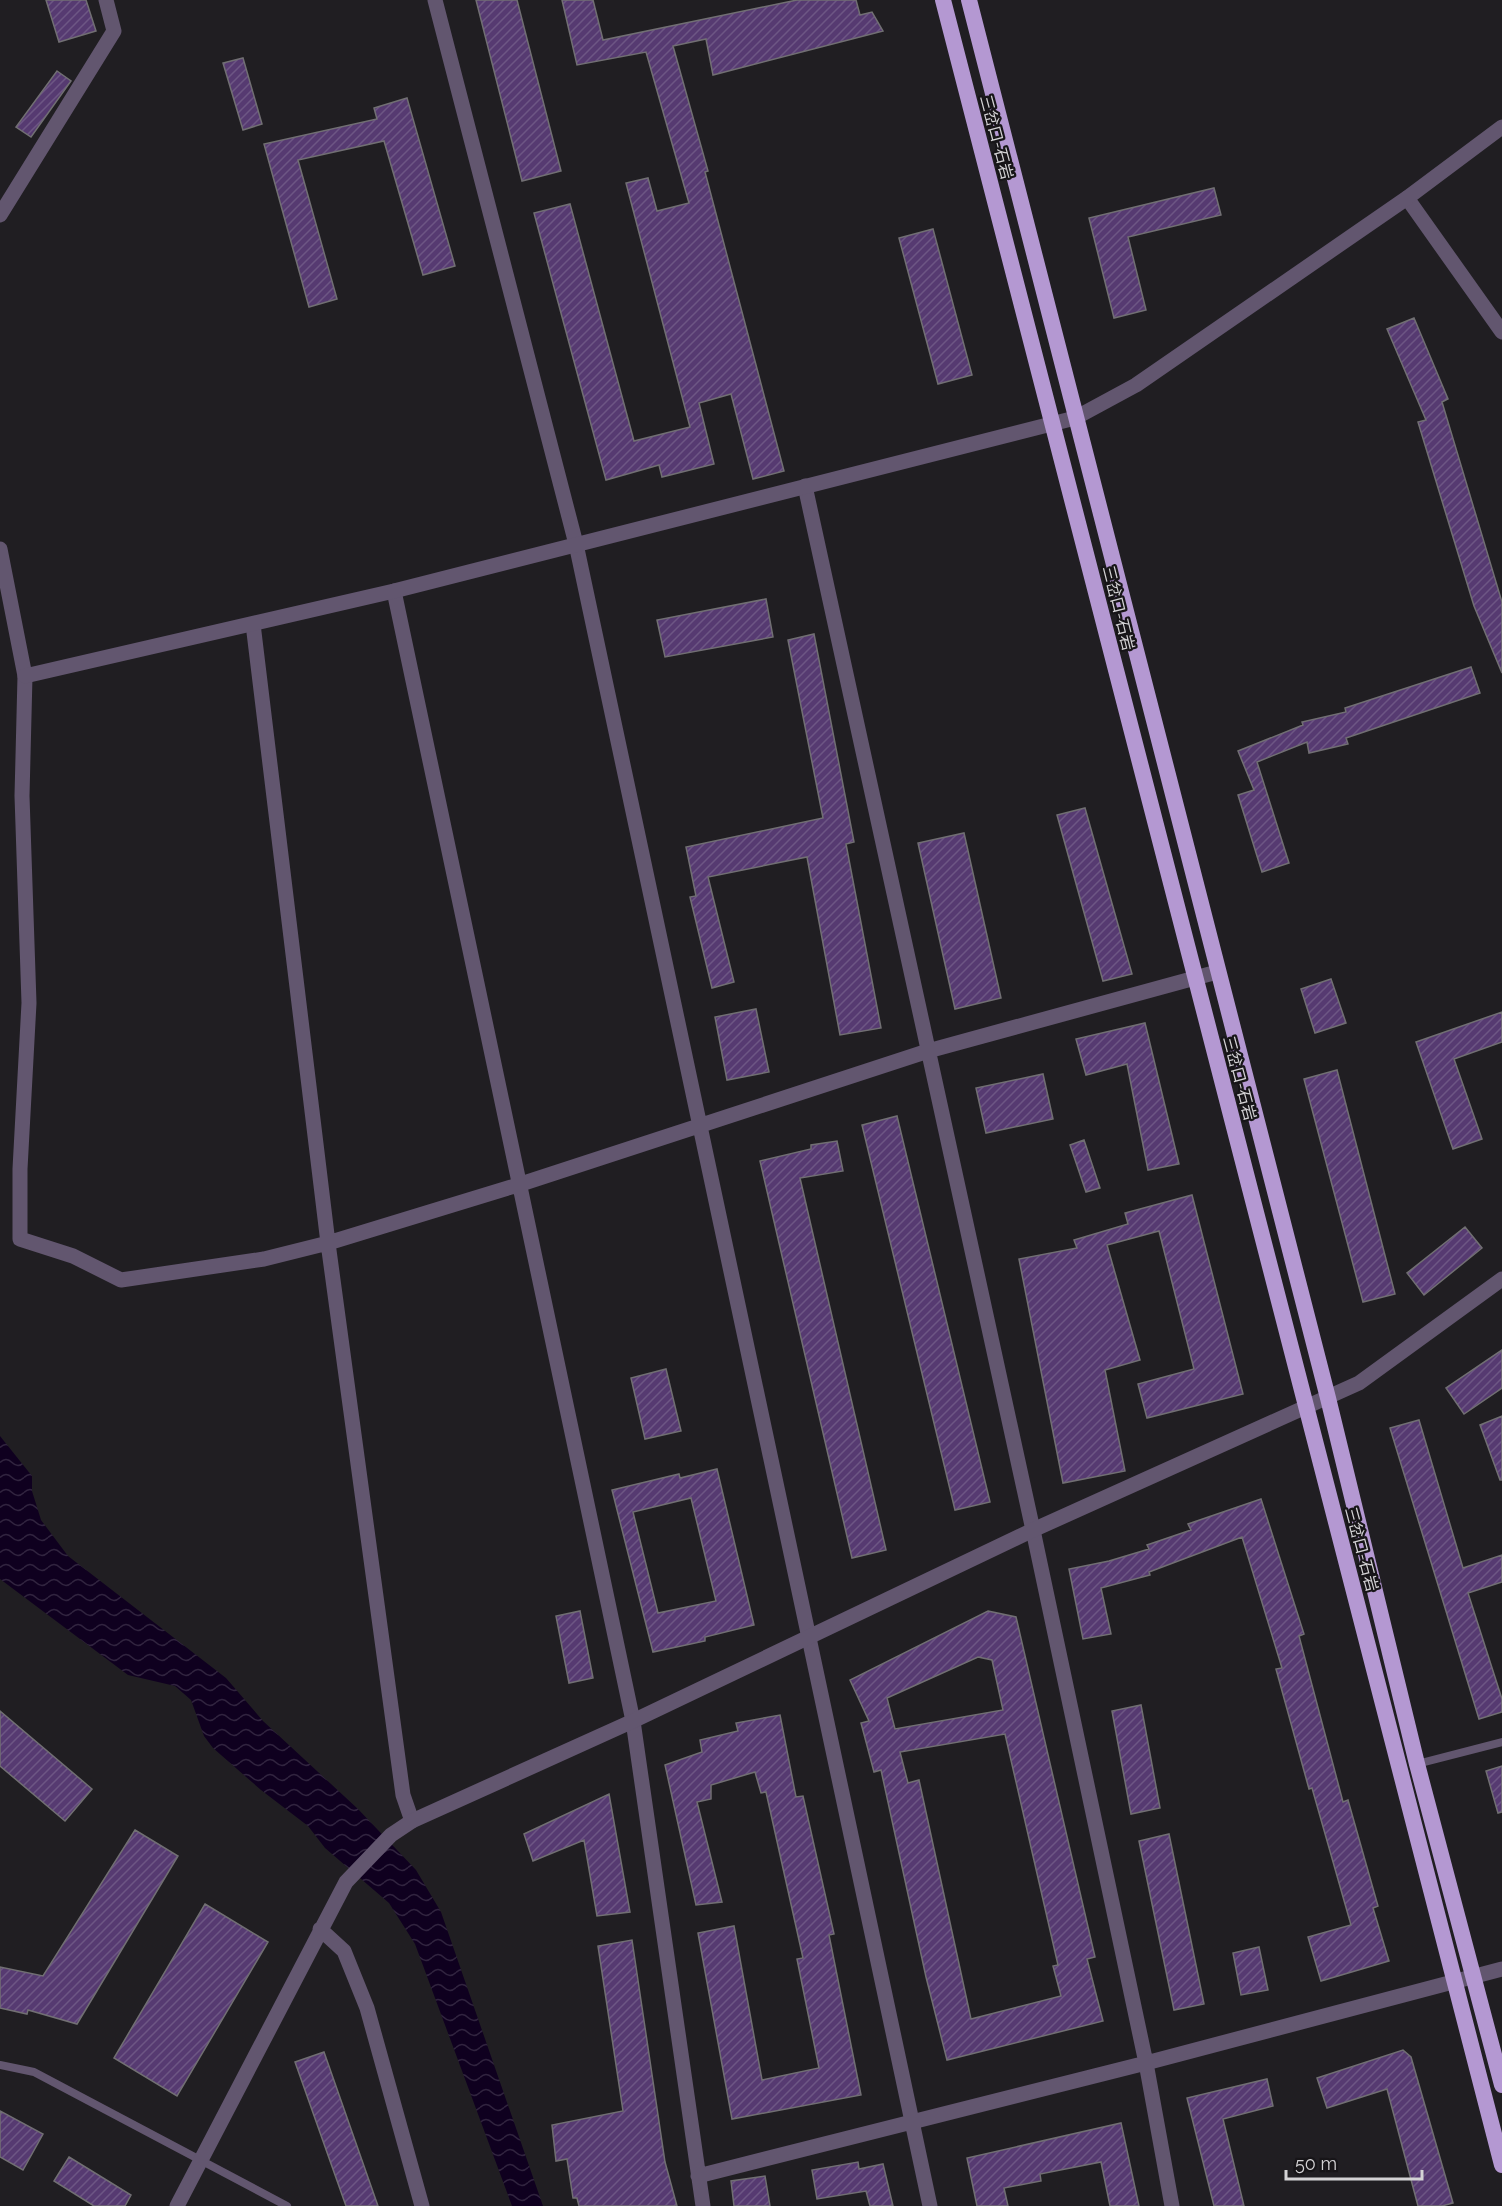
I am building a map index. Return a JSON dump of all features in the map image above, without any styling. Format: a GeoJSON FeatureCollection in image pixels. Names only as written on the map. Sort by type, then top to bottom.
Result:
{"type":"FeatureCollection","features":[{"type":"Feature","properties":{"kind":"highway","name":"三岔口-石岩"},"geometry":{"type":"LineString","coordinates":[[943,0],[1502,2165]]}},
{"type":"Feature","properties":{"kind":"highway","name":"三岔口-石岩"},"geometry":{"type":"LineString","coordinates":[[969,0],[1328,1398],[1417,1764],[1502,2085]]}},
{"type":"Feature","properties":{"kind":"street"},"geometry":{"type":"LineString","coordinates":[[0,215],[114,31],[106,0]]}},
{"type":"Feature","properties":{"kind":"street"},"geometry":{"type":"LineString","coordinates":[[435,0],[576,544],[930,2206]]}},
{"type":"Feature","properties":{"kind":"street"},"geometry":{"type":"LineString","coordinates":[[25,676],[394,591],[1075,418],[1136,385],[1407,198],[1502,127]]}},
{"type":"Feature","properties":{"kind":"street"},"geometry":{"type":"LineString","coordinates":[[1407,198],[1502,332]]}},
{"type":"Feature","properties":{"kind":"street"},"geometry":{"type":"LineString","coordinates":[[805,486],[1033,1530],[1146,2063],[1172,2206]]}},
{"type":"Feature","properties":{"kind":"street"},"geometry":{"type":"LineString","coordinates":[[0,549],[25,676],[22,796],[29,1003],[20,1169],[20,1239],[73,1256],[121,1280],[264,1259],[328,1243],[699,1128],[928,1051],[1217,972]]}},
{"type":"Feature","properties":{"kind":"street"},"geometry":{"type":"LineString","coordinates":[[394,591],[633,1721],[703,2206]]}},
{"type":"Feature","properties":{"kind":"street"},"geometry":{"type":"LineString","coordinates":[[253,624],[328,1243],[403,1795],[412,1821]]}},
{"type":"Feature","properties":{"kind":"street"},"geometry":{"type":"LineString","coordinates":[[177,2206],[346,1882],[391,1835],[412,1821],[633,1721],[1033,1530],[1359,1383],[1502,1279]]}},
{"type":"Feature","properties":{"kind":"street"},"geometry":{"type":"LineString","coordinates":[[320,1929],[344,1951],[367,2008],[422,2206]]}},
{"type":"Feature","properties":{"kind":"street"},"geometry":{"type":"LineString","coordinates":[[698,2176],[1146,2063],[1502,1969]]}},
{"type":"Feature","properties":{"kind":"lane"},"geometry":{"type":"LineString","coordinates":[[1417,1764],[1502,1742]]}},
{"type":"Feature","properties":{"kind":"lane"},"geometry":{"type":"LineString","coordinates":[[0,2065],[34,2072],[287,2206]]}},
{"type":"Feature","properties":{"kind":"water"},"geometry":{"type":"Polygon","coordinates":[[[0,1436],[32,1476],[32,1491],[41,1520],[68,1556],[226,1678],[263,1721],[358,1809],[416,1870],[441,1912],[543,2206],[512,2206],[415,1944],[389,1903],[325,1848],[308,1826],[261,1790],[213,1748],[204,1736],[191,1700],[175,1686],[128,1675],[0,1579],[0,1436]]]}},
{"type":"Feature","properties":{"kind":"building"},"geometry":{"type":"Polygon","coordinates":[[[46,0],[86,0],[96,31],[59,42],[46,0]]]}},
{"type":"Feature","properties":{"kind":"building"},"geometry":{"type":"Polygon","coordinates":[[[476,0],[517,0],[561,171],[522,181],[476,0]]]}},
{"type":"Feature","properties":{"kind":"building"},"geometry":{"type":"Polygon","coordinates":[[[562,0],[593,0],[603,40],[797,0],[856,0],[860,15],[872,12],[883,31],[713,75],[706,39],[673,46],[708,171],[705,172],[784,471],[753,479],[731,394],[699,403],[714,464],[662,477],[659,465],[606,480],[534,213],[570,204],[634,441],[690,427],[626,183],[648,178],[657,211],[689,203],[646,52],[577,65],[562,0]]]}},
{"type":"Feature","properties":{"kind":"building"},"geometry":{"type":"Polygon","coordinates":[[[243,58],[262,124],[243,130],[223,63],[243,58]]]}},
{"type":"Feature","properties":{"kind":"building"},"geometry":{"type":"Polygon","coordinates":[[[57,71],[71,81],[31,137],[16,127],[57,71]]]}},
{"type":"Feature","properties":{"kind":"building"},"geometry":{"type":"Polygon","coordinates":[[[407,98],[455,266],[423,275],[384,141],[298,160],[337,299],[309,307],[264,144],[377,119],[374,108],[407,98]]]}},
{"type":"Feature","properties":{"kind":"building"},"geometry":{"type":"Polygon","coordinates":[[[1214,188],[1221,215],[1128,237],[1146,310],[1114,318],[1089,218],[1214,188]]]}},
{"type":"Feature","properties":{"kind":"building"},"geometry":{"type":"Polygon","coordinates":[[[933,229],[972,375],[938,384],[899,238],[933,229]]]}},
{"type":"Feature","properties":{"kind":"building"},"geometry":{"type":"Polygon","coordinates":[[[1414,318],[1448,399],[1442,402],[1502,602],[1502,673],[1474,606],[1418,422],[1426,420],[1387,329],[1414,318]]]}},
{"type":"Feature","properties":{"kind":"building"},"geometry":{"type":"Polygon","coordinates":[[[766,599],[773,637],[665,657],[657,620],[766,599]]]}},
{"type":"Feature","properties":{"kind":"building"},"geometry":{"type":"Polygon","coordinates":[[[814,634],[854,842],[846,844],[881,1028],[840,1035],[807,857],[708,877],[734,982],[712,988],[690,897],[696,896],[686,847],[823,818],[788,640],[814,634]]]}},
{"type":"Feature","properties":{"kind":"building"},"geometry":{"type":"Polygon","coordinates":[[[1471,667],[1480,693],[1346,738],[1348,744],[1309,753],[1307,742],[1257,762],[1289,863],[1262,872],[1238,795],[1254,790],[1238,751],[1303,725],[1302,722],[1346,712],[1345,708],[1471,667]]]}},
{"type":"Feature","properties":{"kind":"building"},"geometry":{"type":"Polygon","coordinates":[[[1085,808],[1132,974],[1103,981],[1057,815],[1085,808]]]}},
{"type":"Feature","properties":{"kind":"building"},"geometry":{"type":"Polygon","coordinates":[[[964,833],[1001,998],[955,1009],[918,843],[964,833]]]}},
{"type":"Feature","properties":{"kind":"building"},"geometry":{"type":"Polygon","coordinates":[[[1331,979],[1346,1023],[1315,1033],[1301,989],[1331,979]]]}},
{"type":"Feature","properties":{"kind":"building"},"geometry":{"type":"Polygon","coordinates":[[[756,1009],[769,1072],[727,1080],[715,1017],[756,1009]]]}},
{"type":"Feature","properties":{"kind":"building"},"geometry":{"type":"Polygon","coordinates":[[[1502,1012],[1502,1042],[1454,1059],[1482,1139],[1453,1149],[1416,1042],[1502,1012]]]}},
{"type":"Feature","properties":{"kind":"building"},"geometry":{"type":"Polygon","coordinates":[[[1145,1023],[1179,1164],[1148,1170],[1127,1064],[1086,1075],[1076,1039],[1145,1023]]]}},
{"type":"Feature","properties":{"kind":"building"},"geometry":{"type":"Polygon","coordinates":[[[1337,1070],[1395,1294],[1363,1302],[1304,1079],[1337,1070]]]}},
{"type":"Feature","properties":{"kind":"building"},"geometry":{"type":"Polygon","coordinates":[[[1043,1074],[1053,1119],[986,1133],[976,1088],[1043,1074]]]}},
{"type":"Feature","properties":{"kind":"building"},"geometry":{"type":"Polygon","coordinates":[[[897,1116],[990,1502],[955,1510],[862,1125],[897,1116]]]}},
{"type":"Feature","properties":{"kind":"building"},"geometry":{"type":"Polygon","coordinates":[[[1084,1140],[1100,1188],[1086,1192],[1070,1145],[1084,1140]]]}},
{"type":"Feature","properties":{"kind":"building"},"geometry":{"type":"Polygon","coordinates":[[[837,1141],[843,1171],[800,1178],[886,1550],[852,1558],[760,1161],[811,1149],[811,1145],[837,1141]]]}},
{"type":"Feature","properties":{"kind":"building"},"geometry":{"type":"Polygon","coordinates":[[[1192,1195],[1243,1394],[1147,1418],[1138,1384],[1194,1369],[1159,1231],[1107,1245],[1140,1360],[1105,1370],[1125,1471],[1063,1483],[1019,1259],[1077,1248],[1074,1240],[1128,1224],[1125,1213],[1192,1195]]]}},
{"type":"Feature","properties":{"kind":"building"},"geometry":{"type":"Polygon","coordinates":[[[1465,1227],[1482,1248],[1424,1295],[1407,1273],[1465,1227]]]}},
{"type":"Feature","properties":{"kind":"building"},"geometry":{"type":"Polygon","coordinates":[[[1502,1350],[1502,1388],[1464,1414],[1446,1388],[1502,1350]]]}},
{"type":"Feature","properties":{"kind":"building"},"geometry":{"type":"Polygon","coordinates":[[[666,1369],[681,1431],[645,1439],[631,1378],[666,1369]]]}},
{"type":"Feature","properties":{"kind":"building"},"geometry":{"type":"Polygon","coordinates":[[[1502,1416],[1502,1480],[1500,1480],[1480,1425],[1502,1416]]]}},
{"type":"Feature","properties":{"kind":"building"},"geometry":{"type":"Polygon","coordinates":[[[1419,1420],[1463,1568],[1502,1555],[1502,1582],[1468,1593],[1502,1699],[1502,1712],[1479,1719],[1390,1428],[1419,1420]]]}},
{"type":"Feature","properties":{"kind":"building"},"geometry":{"type":"Polygon","coordinates":[[[717,1469],[754,1625],[705,1637],[705,1641],[653,1652],[612,1490],[679,1474],[680,1478],[717,1469]],[[691,1498],[633,1512],[658,1613],[716,1601],[691,1498]]]}},
{"type":"Feature","properties":{"kind":"building"},"geometry":{"type":"Polygon","coordinates":[[[1261,1499],[1304,1634],[1299,1636],[1343,1802],[1348,1800],[1378,1906],[1373,1908],[1389,1961],[1321,1981],[1308,1937],[1351,1925],[1312,1788],[1309,1789],[1276,1669],[1282,1668],[1242,1537],[1149,1572],[1150,1575],[1101,1588],[1111,1634],[1083,1639],[1069,1569],[1109,1561],[1149,1549],[1147,1545],[1191,1530],[1188,1524],[1261,1499]]]}},
{"type":"Feature","properties":{"kind":"building"},"geometry":{"type":"Polygon","coordinates":[[[580,1611],[593,1678],[569,1683],[556,1616],[580,1611]]]}},
{"type":"Feature","properties":{"kind":"building"},"geometry":{"type":"Polygon","coordinates":[[[988,1611],[1016,1617],[1095,1957],[1087,1959],[1103,2021],[947,2060],[926,1977],[881,1770],[874,1772],[861,1723],[869,1721],[850,1680],[988,1611]],[[978,1657],[887,1698],[895,1729],[1003,1710],[992,1660],[978,1657]],[[1005,1734],[900,1752],[908,1783],[919,1780],[971,2019],[1061,1996],[1053,1966],[1058,1965],[1005,1734]]]}},
{"type":"Feature","properties":{"kind":"building"},"geometry":{"type":"Polygon","coordinates":[[[1141,1705],[1160,1808],[1131,1814],[1112,1711],[1141,1705]]]}},
{"type":"Feature","properties":{"kind":"building"},"geometry":{"type":"Polygon","coordinates":[[[0,1711],[92,1789],[65,1821],[0,1766],[0,1711]]]}},
{"type":"Feature","properties":{"kind":"building"},"geometry":{"type":"Polygon","coordinates":[[[780,1715],[796,1797],[803,1796],[834,1934],[829,1935],[861,2095],[732,2119],[698,1933],[734,1926],[762,2080],[819,2068],[797,1959],[803,1958],[766,1792],[761,1793],[755,1772],[711,1785],[711,1799],[697,1802],[722,1902],[696,1905],[665,1765],[702,1752],[700,1740],[738,1731],[736,1723],[780,1715]]]}},
{"type":"Feature","properties":{"kind":"building"},"geometry":{"type":"Polygon","coordinates":[[[1502,1766],[1502,1812],[1498,1813],[1486,1771],[1502,1766]]]}},
{"type":"Feature","properties":{"kind":"building"},"geometry":{"type":"Polygon","coordinates":[[[609,1794],[630,1912],[597,1916],[584,1840],[533,1861],[524,1834],[609,1794]]]}},
{"type":"Feature","properties":{"kind":"building"},"geometry":{"type":"Polygon","coordinates":[[[135,1830],[178,1856],[77,2024],[28,2010],[27,2014],[0,2008],[0,1967],[43,1976],[135,1830]]]}},
{"type":"Feature","properties":{"kind":"building"},"geometry":{"type":"Polygon","coordinates":[[[1169,1834],[1204,2004],[1174,2010],[1139,1841],[1169,1834]]]}},
{"type":"Feature","properties":{"kind":"building"},"geometry":{"type":"Polygon","coordinates":[[[205,1904],[268,1942],[177,2096],[114,2058],[205,1904]]]}},
{"type":"Feature","properties":{"kind":"building"},"geometry":{"type":"Polygon","coordinates":[[[632,1940],[665,2162],[677,2206],[579,2206],[577,2198],[573,2198],[567,2159],[556,2161],[552,2125],[623,2111],[598,1946],[632,1940]]]}},
{"type":"Feature","properties":{"kind":"building"},"geometry":{"type":"Polygon","coordinates":[[[1259,1947],[1268,1990],[1241,1995],[1233,1953],[1259,1947]]]}},
{"type":"Feature","properties":{"kind":"building"},"geometry":{"type":"Polygon","coordinates":[[[1403,2050],[1411,2057],[1453,2203],[1442,2206],[1418,2206],[1387,2089],[1327,2108],[1317,2078],[1403,2050]]]}},
{"type":"Feature","properties":{"kind":"building"},"geometry":{"type":"Polygon","coordinates":[[[324,2052],[378,2206],[346,2206],[295,2062],[324,2052]]]}},
{"type":"Feature","properties":{"kind":"building"},"geometry":{"type":"Polygon","coordinates":[[[1267,2079],[1273,2106],[1223,2119],[1244,2206],[1214,2206],[1187,2098],[1267,2079]]]}},
{"type":"Feature","properties":{"kind":"building"},"geometry":{"type":"Polygon","coordinates":[[[0,2111],[43,2134],[23,2170],[0,2157],[0,2111]]]}},
{"type":"Feature","properties":{"kind":"building"},"geometry":{"type":"Polygon","coordinates":[[[1121,2123],[1139,2206],[1110,2206],[1101,2162],[1040,2174],[1041,2181],[1004,2188],[1008,2206],[977,2206],[967,2158],[1121,2123]]]}},
{"type":"Feature","properties":{"kind":"building"},"geometry":{"type":"Polygon","coordinates":[[[69,2157],[131,2195],[125,2206],[94,2206],[54,2181],[69,2157]]]}},
{"type":"Feature","properties":{"kind":"building"},"geometry":{"type":"Polygon","coordinates":[[[858,2162],[859,2169],[883,2164],[893,2206],[870,2206],[866,2191],[817,2199],[812,2170],[858,2162]]]}},
{"type":"Feature","properties":{"kind":"building"},"geometry":{"type":"Polygon","coordinates":[[[765,2176],[770,2206],[734,2206],[731,2181],[765,2176]]]}}]}
